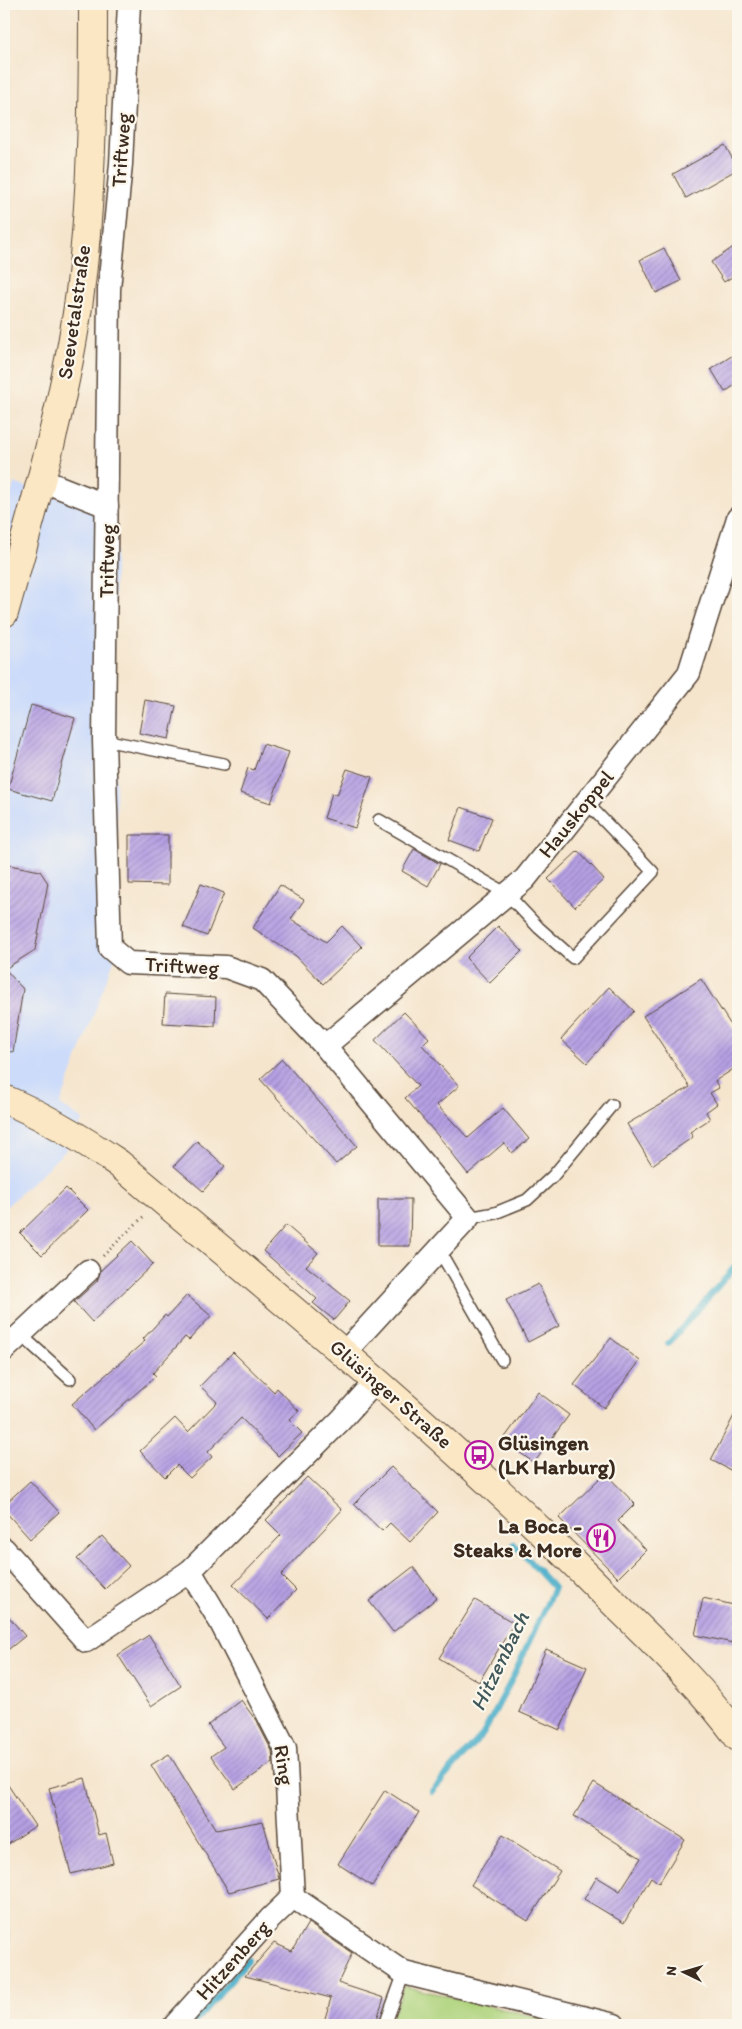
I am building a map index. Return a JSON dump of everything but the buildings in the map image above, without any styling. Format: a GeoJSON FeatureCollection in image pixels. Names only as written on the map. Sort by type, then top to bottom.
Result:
{"type":"FeatureCollection","features":[{"type":"Feature","properties":{"kind":"street","name":"Seevetalstraße"},"geometry":{"type":"LineString","coordinates":[[4,613],[42,480],[59,407],[80,292],[90,170],[93,4]]}},
{"type":"Feature","properties":{"kind":"street","name":"Triftweg"},"geometry":{"type":"LineString","coordinates":[[129,4],[121,164],[109,289],[104,740],[110,948],[128,963],[226,967],[262,980],[325,1046],[468,1218]]}},
{"type":"Feature","properties":{"kind":"street","name":"Triftweg"},"geometry":{"type":"LineString","coordinates":[[42,480],[107,506]]}},
{"type":"Feature","properties":{"kind":"street","name":"Hauskoppel"},"geometry":{"type":"LineString","coordinates":[[325,1046],[525,879],[689,673],[738,518]]}},
{"type":"Feature","properties":{"kind":"street","name":"Glüsinger Straße"},"geometry":{"type":"LineString","coordinates":[[4,1100],[43,1116],[118,1163],[344,1353],[526,1516],[661,1650],[727,1722],[738,1737]]}},
{"type":"Feature","properties":{"kind":"street"},"geometry":{"type":"LineString","coordinates":[[344,1353],[468,1218]]}},
{"type":"Feature","properties":{"kind":"street"},"geometry":{"type":"LineString","coordinates":[[4,1350],[88,1271]]}},
{"type":"Feature","properties":{"kind":"street"},"geometry":{"type":"LineString","coordinates":[[4,1549],[86,1641],[190,1571],[341,1420],[376,1381]]}},
{"type":"Feature","properties":{"kind":"street","name":"Ring"},"geometry":{"type":"LineString","coordinates":[[190,1571],[220,1621],[285,1748],[293,1897]]}},
{"type":"Feature","properties":{"kind":"street"},"geometry":{"type":"LineString","coordinates":[[293,1897],[404,1973],[614,2025]]}},
{"type":"Feature","properties":{"kind":"street","name":"Hitzenberg"},"geometry":{"type":"LineString","coordinates":[[175,2025],[270,1919],[293,1897]]}},
{"type":"Feature","properties":{"kind":"lane"},"geometry":{"type":"LineString","coordinates":[[104,740],[224,764]]}},
{"type":"Feature","properties":{"kind":"lane"},"geometry":{"type":"LineString","coordinates":[[379,820],[506,894],[572,958],[653,872],[586,802]]}},
{"type":"Feature","properties":{"kind":"lane"},"geometry":{"type":"LineString","coordinates":[[468,1218],[495,1213],[527,1200],[553,1176],[612,1105]]}},
{"type":"Feature","properties":{"kind":"lane"},"geometry":{"type":"LineString","coordinates":[[439,1250],[502,1360]]}},
{"type":"Feature","properties":{"kind":"lane"},"geometry":{"type":"LineString","coordinates":[[20,1334],[70,1379]]}},
{"type":"Feature","properties":{"kind":"lane"},"geometry":{"type":"LineString","coordinates":[[384,2025],[404,1973]]}},
{"type":"Feature","properties":{"kind":"path"},"geometry":{"type":"LineString","coordinates":[[88,1271],[150,1210]]}},
{"type":"Feature","properties":{"kind":"shaded area"},"geometry":{"type":"Polygon","coordinates":[[[14,483],[116,517],[113,669],[120,944],[60,1105],[83,1120],[65,1151],[4,1209],[4,518],[14,483]]]}},
{"type":"Feature","properties":{"kind":"green space"},"geometry":{"type":"Polygon","coordinates":[[[404,1986],[572,2025],[389,2025],[404,1986]]]}},
{"type":"Feature","properties":{"kind":"water"},"geometry":{"type":"Polygon","coordinates":[[[4,1919],[9,1937],[4,1955],[4,1919]]]}},
{"type":"Feature","properties":{"kind":"waterway","name":"Hitzenbach"},"geometry":{"type":"LineString","coordinates":[[668,1344],[738,1263]]}},
{"type":"Feature","properties":{"kind":"waterway","name":"Hitzenbach"},"geometry":{"type":"LineString","coordinates":[[432,1791],[483,1734],[511,1681],[554,1588],[514,1544]]}},
{"type":"Feature","properties":{"kind":"waterway","name":"Hitzenbach"},"geometry":{"type":"LineString","coordinates":[[192,2025],[248,1960]]}},
{"type":"Feature","properties":{"kind":"place","name":"Glüsingen (LK Harburg)"},"geometry":{"type":"Point","coordinates":[479,1455]}},
{"type":"Feature","properties":{"kind":"place","name":"La Boca - Steaks & More"},"geometry":{"type":"Point","coordinates":[601,1538]}}]}
